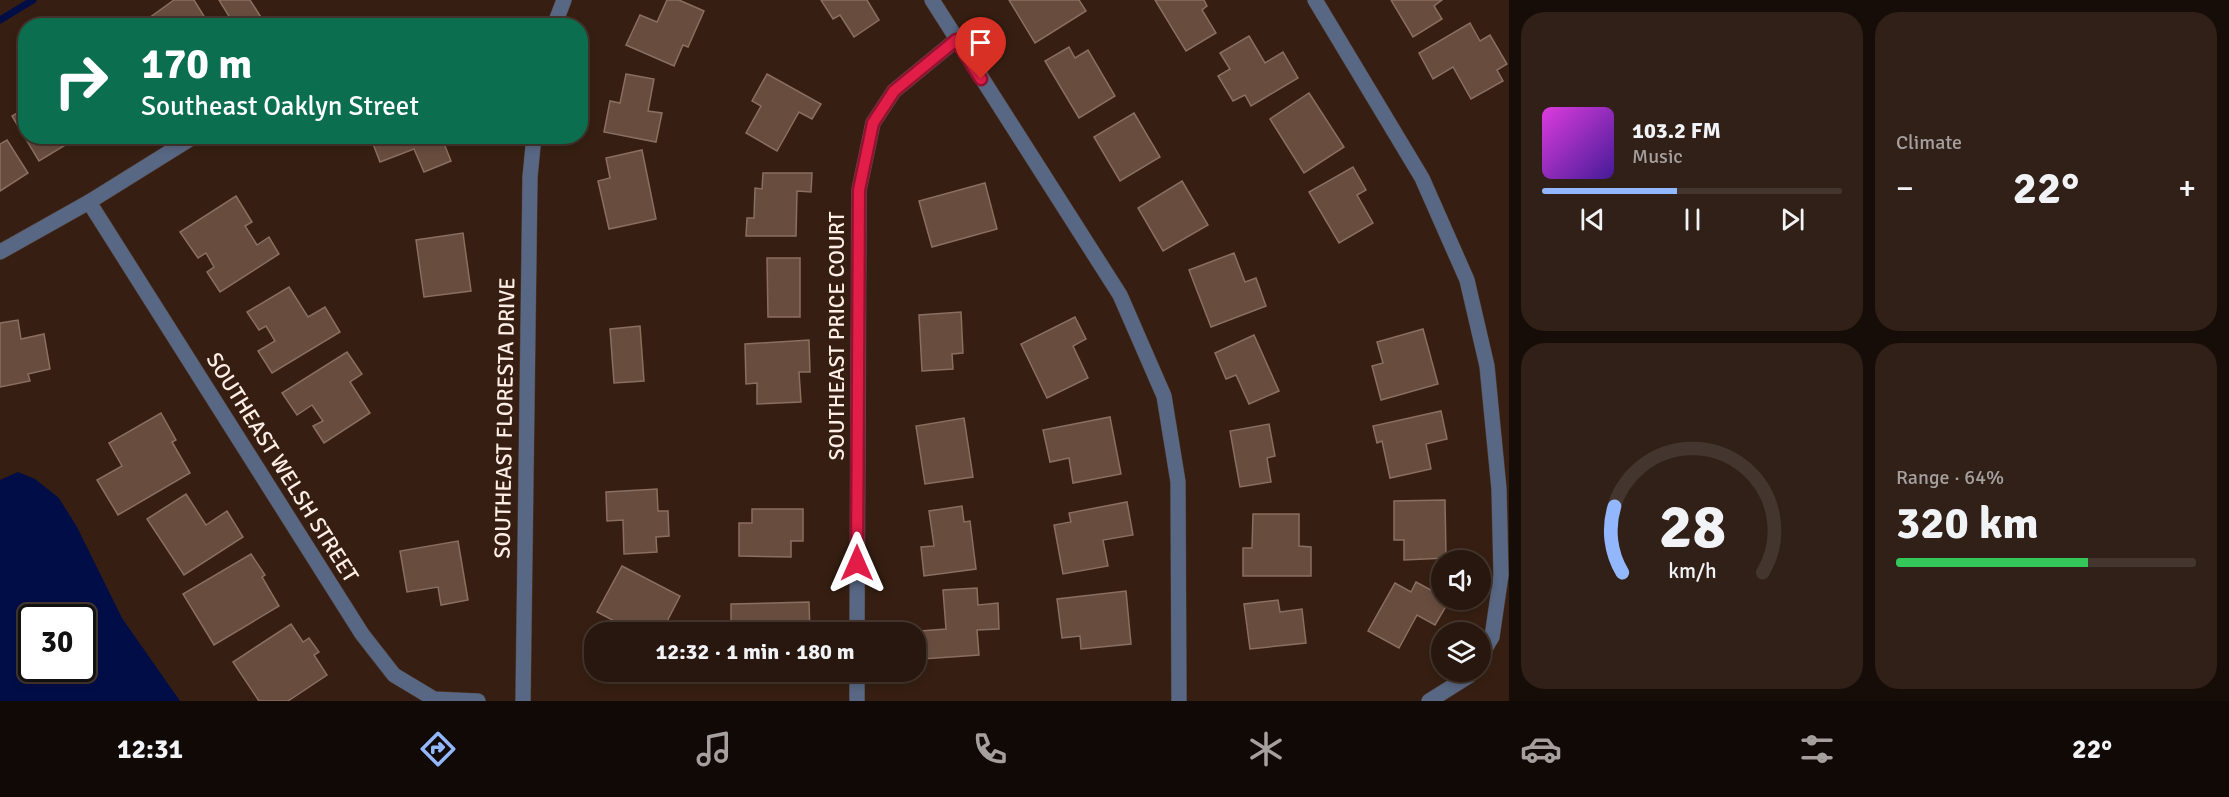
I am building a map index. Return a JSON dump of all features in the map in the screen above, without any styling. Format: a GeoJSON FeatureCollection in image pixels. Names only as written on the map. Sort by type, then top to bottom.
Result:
{"type":"FeatureCollection","features":[{"type":"Feature","properties":{"kind":"street"},"geometry":{"type":"LineString","coordinates":[[557,18],[564,0]]}},
{"type":"Feature","properties":{"kind":"street"},"geometry":{"type":"LineString","coordinates":[[932,0],[1120,295],[1164,396],[1178,482],[1179,701]]}},
{"type":"Feature","properties":{"kind":"street"},"geometry":{"type":"LineString","coordinates":[[1314,0],[1422,178],[1467,280],[1487,366],[1499,489],[1501,575],[1491,640]]}},
{"type":"Feature","properties":{"kind":"street","name":"SOUTHEAST PRICE COURT"},"geometry":{"type":"LineString","coordinates":[[857,622],[859,190],[873,123],[894,91],[956,40]]}},
{"type":"Feature","properties":{"kind":"street"},"geometry":{"type":"LineString","coordinates":[[0,252],[89,202],[182,144]]}},
{"type":"Feature","properties":{"kind":"street","name":"SOUTHEAST FLORESTA DRIVE"},"geometry":{"type":"LineString","coordinates":[[523,701],[530,177],[533,144]]}},
{"type":"Feature","properties":{"kind":"street","name":"SOUTHEAST WELSH STREET"},"geometry":{"type":"LineString","coordinates":[[89,202],[362,634],[394,675],[434,699],[478,701]]}},
{"type":"Feature","properties":{"kind":"street"},"geometry":{"type":"LineString","coordinates":[[856,701],[857,682]]}},
{"type":"Feature","properties":{"kind":"street"},"geometry":{"type":"LineString","coordinates":[[1429,701],[1458,682]]}},
{"type":"Feature","properties":{"kind":"shaded area"},"geometry":{"type":"Polygon","coordinates":[[[18,472],[35,479],[59,498],[77,527],[122,618],[180,701],[0,701],[0,480],[18,472]]]}},
{"type":"Feature","properties":{"kind":"building"},"geometry":{"type":"Polygon","coordinates":[[[174,0],[194,0],[205,18],[149,18],[174,0]]]}},
{"type":"Feature","properties":{"kind":"building"},"geometry":{"type":"Polygon","coordinates":[[[219,0],[250,0],[262,18],[230,18],[219,0]]]}},
{"type":"Feature","properties":{"kind":"building"},"geometry":{"type":"Polygon","coordinates":[[[667,0],[679,0],[704,11],[688,47],[683,45],[674,66],[626,45],[640,15],[657,22],[667,0]]]}},
{"type":"Feature","properties":{"kind":"building"},"geometry":{"type":"Polygon","coordinates":[[[821,0],[867,0],[879,20],[854,37],[840,15],[833,19],[821,0]]]}},
{"type":"Feature","properties":{"kind":"building"},"geometry":{"type":"Polygon","coordinates":[[[1009,0],[1079,0],[1086,11],[1035,43],[1009,0]]]}},
{"type":"Feature","properties":{"kind":"building"},"geometry":{"type":"Polygon","coordinates":[[[1155,0],[1204,0],[1207,6],[1202,10],[1216,33],[1186,51],[1155,0]]]}},
{"type":"Feature","properties":{"kind":"building"},"geometry":{"type":"Polygon","coordinates":[[[1391,0],[1442,0],[1434,6],[1442,19],[1413,37],[1391,0]]]}},
{"type":"Feature","properties":{"kind":"building"},"geometry":{"type":"Polygon","coordinates":[[[1470,23],[1480,41],[1490,35],[1507,64],[1497,70],[1503,81],[1471,99],[1453,67],[1433,79],[1419,53],[1470,23]]]}},
{"type":"Feature","properties":{"kind":"building"},"geometry":{"type":"Polygon","coordinates":[[[1249,36],[1265,63],[1283,52],[1298,78],[1251,106],[1245,95],[1233,101],[1218,76],[1230,69],[1220,53],[1249,36]]]}},
{"type":"Feature","properties":{"kind":"building"},"geometry":{"type":"Polygon","coordinates":[[[1069,47],[1075,58],[1088,50],[1115,96],[1079,118],[1045,61],[1069,47]]]}},
{"type":"Feature","properties":{"kind":"building"},"geometry":{"type":"Polygon","coordinates":[[[626,74],[654,79],[648,111],[662,113],[656,142],[604,132],[610,101],[620,103],[626,74]]]}},
{"type":"Feature","properties":{"kind":"building"},"geometry":{"type":"Polygon","coordinates":[[[767,74],[821,104],[812,119],[799,112],[777,151],[746,133],[761,106],[752,101],[767,74]]]}},
{"type":"Feature","properties":{"kind":"building"},"geometry":{"type":"Polygon","coordinates":[[[1309,93],[1344,147],[1304,173],[1270,119],[1309,93]]]}},
{"type":"Feature","properties":{"kind":"building"},"geometry":{"type":"Polygon","coordinates":[[[18,113],[18,126],[12,116],[18,113]]]}},
{"type":"Feature","properties":{"kind":"building"},"geometry":{"type":"Polygon","coordinates":[[[1134,113],[1160,157],[1120,181],[1094,137],[1134,113]]]}},
{"type":"Feature","properties":{"kind":"building"},"geometry":{"type":"Polygon","coordinates":[[[7,140],[28,173],[0,191],[0,144],[7,140]]]}},
{"type":"Feature","properties":{"kind":"building"},"geometry":{"type":"Polygon","coordinates":[[[29,144],[67,144],[39,161],[29,144]]]}},
{"type":"Feature","properties":{"kind":"building"},"geometry":{"type":"Polygon","coordinates":[[[373,144],[444,144],[451,161],[424,172],[414,149],[380,162],[373,144]]]}},
{"type":"Feature","properties":{"kind":"building"},"geometry":{"type":"Polygon","coordinates":[[[642,150],[656,219],[609,229],[598,181],[610,178],[606,158],[642,150]]]}},
{"type":"Feature","properties":{"kind":"building"},"geometry":{"type":"Polygon","coordinates":[[[1353,167],[1366,190],[1357,195],[1373,223],[1339,243],[1309,192],[1353,167]]]}},
{"type":"Feature","properties":{"kind":"building"},"geometry":{"type":"Polygon","coordinates":[[[763,173],[812,173],[811,192],[797,191],[796,236],[746,236],[747,218],[754,218],[755,188],[762,189],[763,173]]]}},
{"type":"Feature","properties":{"kind":"building"},"geometry":{"type":"Polygon","coordinates":[[[1182,181],[1208,225],[1163,251],[1138,208],[1182,181]]]}},
{"type":"Feature","properties":{"kind":"building"},"geometry":{"type":"Polygon","coordinates":[[[985,183],[997,229],[932,247],[919,201],[985,183]]]}},
{"type":"Feature","properties":{"kind":"building"},"geometry":{"type":"Polygon","coordinates":[[[236,196],[252,222],[245,226],[257,245],[269,237],[279,254],[220,292],[207,272],[214,267],[206,253],[198,258],[180,232],[236,196]]]}},
{"type":"Feature","properties":{"kind":"building"},"geometry":{"type":"Polygon","coordinates":[[[463,233],[471,291],[424,297],[416,240],[463,233]]]}},
{"type":"Feature","properties":{"kind":"building"},"geometry":{"type":"Polygon","coordinates":[[[1234,253],[1245,282],[1256,278],[1266,306],[1211,327],[1189,270],[1234,253]]]}},
{"type":"Feature","properties":{"kind":"building"},"geometry":{"type":"Polygon","coordinates":[[[767,258],[800,258],[800,317],[768,317],[767,258]]]}},
{"type":"Feature","properties":{"kind":"building"},"geometry":{"type":"Polygon","coordinates":[[[289,287],[308,317],[325,307],[340,332],[272,373],[258,351],[275,341],[266,326],[259,330],[247,312],[289,287]]]}},
{"type":"Feature","properties":{"kind":"building"},"geometry":{"type":"Polygon","coordinates":[[[961,312],[963,353],[952,354],[953,369],[922,371],[919,315],[961,312]]]}},
{"type":"Feature","properties":{"kind":"building"},"geometry":{"type":"Polygon","coordinates":[[[1075,317],[1086,339],[1073,346],[1088,378],[1047,398],[1021,344],[1075,317]]]}},
{"type":"Feature","properties":{"kind":"building"},"geometry":{"type":"Polygon","coordinates":[[[18,320],[21,339],[44,334],[50,369],[28,374],[30,381],[0,387],[0,323],[18,320]]]}},
{"type":"Feature","properties":{"kind":"building"},"geometry":{"type":"Polygon","coordinates":[[[640,326],[644,381],[614,383],[610,329],[640,326]]]}},
{"type":"Feature","properties":{"kind":"building"},"geometry":{"type":"Polygon","coordinates":[[[1423,329],[1438,384],[1381,400],[1372,366],[1383,363],[1377,342],[1423,329]]]}},
{"type":"Feature","properties":{"kind":"building"},"geometry":{"type":"Polygon","coordinates":[[[1254,335],[1279,391],[1249,404],[1236,375],[1226,379],[1215,353],[1254,335]]]}},
{"type":"Feature","properties":{"kind":"building"},"geometry":{"type":"Polygon","coordinates":[[[809,340],[810,372],[799,372],[801,402],[757,404],[757,383],[746,384],[745,344],[809,340]]]}},
{"type":"Feature","properties":{"kind":"building"},"geometry":{"type":"Polygon","coordinates":[[[347,352],[362,374],[350,382],[370,413],[324,443],[313,426],[323,421],[312,405],[297,415],[282,393],[347,352]]]}},
{"type":"Feature","properties":{"kind":"building"},"geometry":{"type":"Polygon","coordinates":[[[1441,411],[1447,439],[1426,444],[1431,469],[1390,478],[1382,441],[1377,443],[1373,426],[1441,411]]]}},
{"type":"Feature","properties":{"kind":"building"},"geometry":{"type":"Polygon","coordinates":[[[161,413],[176,440],[172,442],[190,473],[118,515],[97,480],[122,466],[109,443],[161,413]]]}},
{"type":"Feature","properties":{"kind":"building"},"geometry":{"type":"Polygon","coordinates":[[[1110,417],[1121,474],[1073,483],[1069,458],[1050,462],[1043,430],[1110,417]]]}},
{"type":"Feature","properties":{"kind":"building"},"geometry":{"type":"Polygon","coordinates":[[[964,418],[973,477],[925,484],[916,426],[964,418]]]}},
{"type":"Feature","properties":{"kind":"building"},"geometry":{"type":"Polygon","coordinates":[[[1269,424],[1275,456],[1267,458],[1271,482],[1240,487],[1230,431],[1269,424]]]}},
{"type":"Feature","properties":{"kind":"building"},"geometry":{"type":"Polygon","coordinates":[[[657,489],[658,511],[668,511],[669,536],[656,537],[657,552],[624,554],[623,520],[607,521],[606,492],[657,489]]]}},
{"type":"Feature","properties":{"kind":"building"},"geometry":{"type":"Polygon","coordinates":[[[186,494],[206,525],[227,511],[243,537],[184,575],[147,519],[186,494]]]}},
{"type":"Feature","properties":{"kind":"building"},"geometry":{"type":"Polygon","coordinates":[[[1445,500],[1446,550],[1431,550],[1431,559],[1404,560],[1404,540],[1394,540],[1394,501],[1445,500]]]}},
{"type":"Feature","properties":{"kind":"building"},"geometry":{"type":"Polygon","coordinates":[[[1127,502],[1133,535],[1103,540],[1108,566],[1063,574],[1054,525],[1071,522],[1069,513],[1127,502]]]}},
{"type":"Feature","properties":{"kind":"building"},"geometry":{"type":"Polygon","coordinates":[[[962,506],[964,522],[970,521],[976,569],[924,576],[921,547],[934,546],[929,511],[962,506]]]}},
{"type":"Feature","properties":{"kind":"building"},"geometry":{"type":"Polygon","coordinates":[[[752,509],[803,509],[803,541],[791,541],[791,557],[739,556],[739,523],[752,523],[752,509]]]}},
{"type":"Feature","properties":{"kind":"building"},"geometry":{"type":"Polygon","coordinates":[[[1253,514],[1299,514],[1299,546],[1311,547],[1311,576],[1243,576],[1243,548],[1252,548],[1253,514]]]}},
{"type":"Feature","properties":{"kind":"building"},"geometry":{"type":"Polygon","coordinates":[[[458,541],[468,600],[441,605],[438,587],[407,592],[400,551],[458,541]]]}},
{"type":"Feature","properties":{"kind":"building"},"geometry":{"type":"Polygon","coordinates":[[[251,554],[265,575],[262,577],[279,606],[214,645],[183,594],[251,554]]]}},
{"type":"Feature","properties":{"kind":"building"},"geometry":{"type":"Polygon","coordinates":[[[622,566],[680,596],[667,622],[616,622],[597,612],[622,566]]]}},
{"type":"Feature","properties":{"kind":"building"},"geometry":{"type":"Polygon","coordinates":[[[1416,582],[1431,590],[1431,610],[1444,610],[1437,622],[1431,623],[1417,615],[1399,648],[1368,631],[1395,583],[1411,592],[1416,582]]]}},
{"type":"Feature","properties":{"kind":"building"},"geometry":{"type":"Polygon","coordinates":[[[977,588],[978,605],[998,603],[999,629],[977,630],[979,655],[926,659],[926,631],[946,629],[943,590],[977,588]]]}},
{"type":"Feature","properties":{"kind":"building"},"geometry":{"type":"Polygon","coordinates":[[[1126,591],[1131,644],[1081,649],[1080,636],[1062,638],[1057,599],[1126,591]]]}},
{"type":"Feature","properties":{"kind":"building"},"geometry":{"type":"Polygon","coordinates":[[[1278,600],[1280,612],[1302,609],[1306,643],[1250,649],[1244,604],[1278,600]]]}},
{"type":"Feature","properties":{"kind":"building"},"geometry":{"type":"Polygon","coordinates":[[[809,602],[810,622],[731,622],[731,604],[809,602]]]}},
{"type":"Feature","properties":{"kind":"building"},"geometry":{"type":"Polygon","coordinates":[[[291,624],[303,642],[309,638],[319,652],[314,655],[327,675],[288,701],[259,701],[233,662],[291,624]]]}},
{"type":"Feature","properties":{"kind":"waterway"},"geometry":{"type":"LineString","coordinates":[[0,20],[33,0]]}},
{"type":"Feature","properties":{"kind":"route"},"geometry":{"type":"LineString","coordinates":[[857,563],[859,190],[873,123],[894,91],[956,40],[981,79]]}}]}
